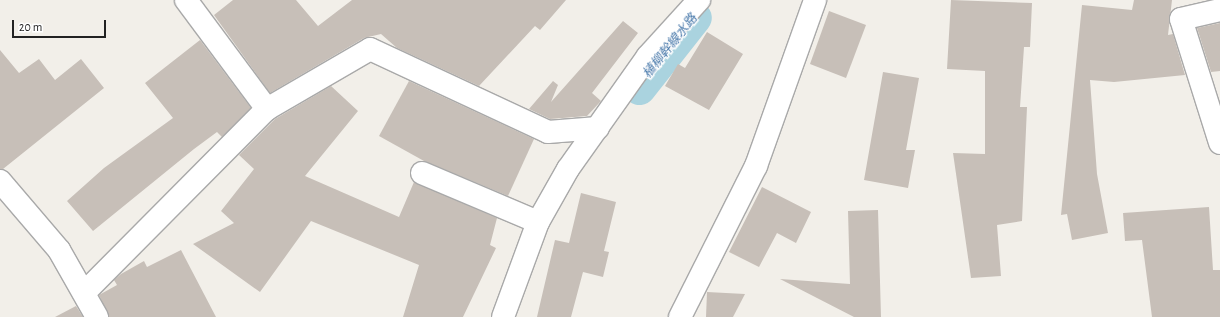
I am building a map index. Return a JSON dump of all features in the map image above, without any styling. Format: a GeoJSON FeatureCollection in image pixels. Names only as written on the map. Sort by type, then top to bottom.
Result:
{"type":"FeatureCollection","features":[{"type":"Feature","properties":{"kind":"street"},"geometry":{"type":"LineString","coordinates":[[186,0],[267,109]]}},
{"type":"Feature","properties":{"kind":"street"},"geometry":{"type":"LineString","coordinates":[[504,317],[538,222],[568,169],[648,56],[699,0]]}},
{"type":"Feature","properties":{"kind":"street"},"geometry":{"type":"LineString","coordinates":[[680,317],[756,166],[815,0]]}},
{"type":"Feature","properties":{"kind":"street"},"geometry":{"type":"LineString","coordinates":[[1220,10],[1181,19],[1220,143]]}},
{"type":"Feature","properties":{"kind":"street"},"geometry":{"type":"LineString","coordinates":[[84,293],[267,109],[370,49],[548,132],[598,128]]}},
{"type":"Feature","properties":{"kind":"street"},"geometry":{"type":"LineString","coordinates":[[422,173],[538,222]]}},
{"type":"Feature","properties":{"kind":"street"},"geometry":{"type":"LineString","coordinates":[[0,181],[59,250],[97,317]]}},
{"type":"Feature","properties":{"kind":"building"},"geometry":{"type":"Polygon","coordinates":[[[233,0],[296,0],[318,26],[352,0],[566,0],[540,30],[535,26],[479,86],[397,48],[381,34],[364,38],[270,93],[214,15],[233,0]]]}},
{"type":"Feature","properties":{"kind":"building"},"geometry":{"type":"Polygon","coordinates":[[[951,0],[1032,3],[1030,47],[1024,47],[1020,107],[1027,107],[1022,221],[997,225],[1001,276],[971,278],[953,153],[985,154],[985,71],[947,69],[951,0]]]}},
{"type":"Feature","properties":{"kind":"building"},"geometry":{"type":"Polygon","coordinates":[[[1134,0],[1172,0],[1168,35],[1173,34],[1185,75],[1114,82],[1090,80],[1097,174],[1108,233],[1072,240],[1067,214],[1061,215],[1082,5],[1132,10],[1134,0]]]}},
{"type":"Feature","properties":{"kind":"building"},"geometry":{"type":"Polygon","coordinates":[[[829,11],[866,25],[846,78],[810,64],[829,11]]]}},
{"type":"Feature","properties":{"kind":"building"},"geometry":{"type":"Polygon","coordinates":[[[623,21],[638,33],[592,93],[601,101],[587,116],[550,119],[529,109],[553,81],[558,85],[551,102],[623,21]]]}},
{"type":"Feature","properties":{"kind":"building"},"geometry":{"type":"Polygon","coordinates":[[[1220,23],[1220,71],[1211,72],[1197,28],[1220,23]]]}},
{"type":"Feature","properties":{"kind":"building"},"geometry":{"type":"Polygon","coordinates":[[[707,32],[743,54],[709,110],[665,86],[678,64],[685,68],[707,32]]]}},
{"type":"Feature","properties":{"kind":"building"},"geometry":{"type":"Polygon","coordinates":[[[200,40],[251,108],[222,137],[217,132],[93,231],[67,201],[104,168],[173,118],[145,83],[200,40]]]}},
{"type":"Feature","properties":{"kind":"building"},"geometry":{"type":"Polygon","coordinates":[[[0,50],[19,73],[39,59],[55,80],[81,59],[104,88],[3,169],[0,169],[0,50]]]}},
{"type":"Feature","properties":{"kind":"building"},"geometry":{"type":"Polygon","coordinates":[[[883,72],[919,78],[906,150],[915,150],[908,188],[864,180],[883,72]]]}},
{"type":"Feature","properties":{"kind":"building"},"geometry":{"type":"Polygon","coordinates":[[[409,81],[534,139],[508,196],[424,161],[379,136],[409,81]]]}},
{"type":"Feature","properties":{"kind":"building"},"geometry":{"type":"Polygon","coordinates":[[[331,86],[358,111],[305,176],[399,217],[414,182],[497,218],[490,245],[496,248],[463,317],[403,317],[419,265],[311,221],[260,292],[193,244],[234,223],[221,211],[254,169],[239,155],[275,119],[331,86]]]}},
{"type":"Feature","properties":{"kind":"building"},"geometry":{"type":"Polygon","coordinates":[[[762,187],[811,212],[796,243],[777,233],[759,267],[729,252],[762,187]]]}},
{"type":"Feature","properties":{"kind":"building"},"geometry":{"type":"Polygon","coordinates":[[[581,193],[616,202],[604,251],[609,252],[603,277],[583,272],[571,317],[537,317],[555,240],[569,243],[581,193]]]}},
{"type":"Feature","properties":{"kind":"building"},"geometry":{"type":"Polygon","coordinates":[[[1209,207],[1213,270],[1220,270],[1220,317],[1152,317],[1142,240],[1125,241],[1123,213],[1209,207]]]}},
{"type":"Feature","properties":{"kind":"building"},"geometry":{"type":"Polygon","coordinates":[[[878,210],[881,317],[854,317],[780,279],[850,284],[848,211],[878,210]]]}},
{"type":"Feature","properties":{"kind":"building"},"geometry":{"type":"Polygon","coordinates":[[[181,250],[216,317],[109,317],[99,295],[117,285],[114,280],[121,274],[144,261],[147,267],[181,250]]]}},
{"type":"Feature","properties":{"kind":"building"},"geometry":{"type":"Polygon","coordinates":[[[707,292],[745,294],[733,317],[706,317],[707,292]]]}},
{"type":"Feature","properties":{"kind":"building"},"geometry":{"type":"Polygon","coordinates":[[[76,306],[83,317],[55,317],[76,306]]]}},
{"type":"Feature","properties":{"kind":"waterway","name":"植柳幹線水路"},"geometry":{"type":"LineString","coordinates":[[639,88],[695,17]]}}]}
